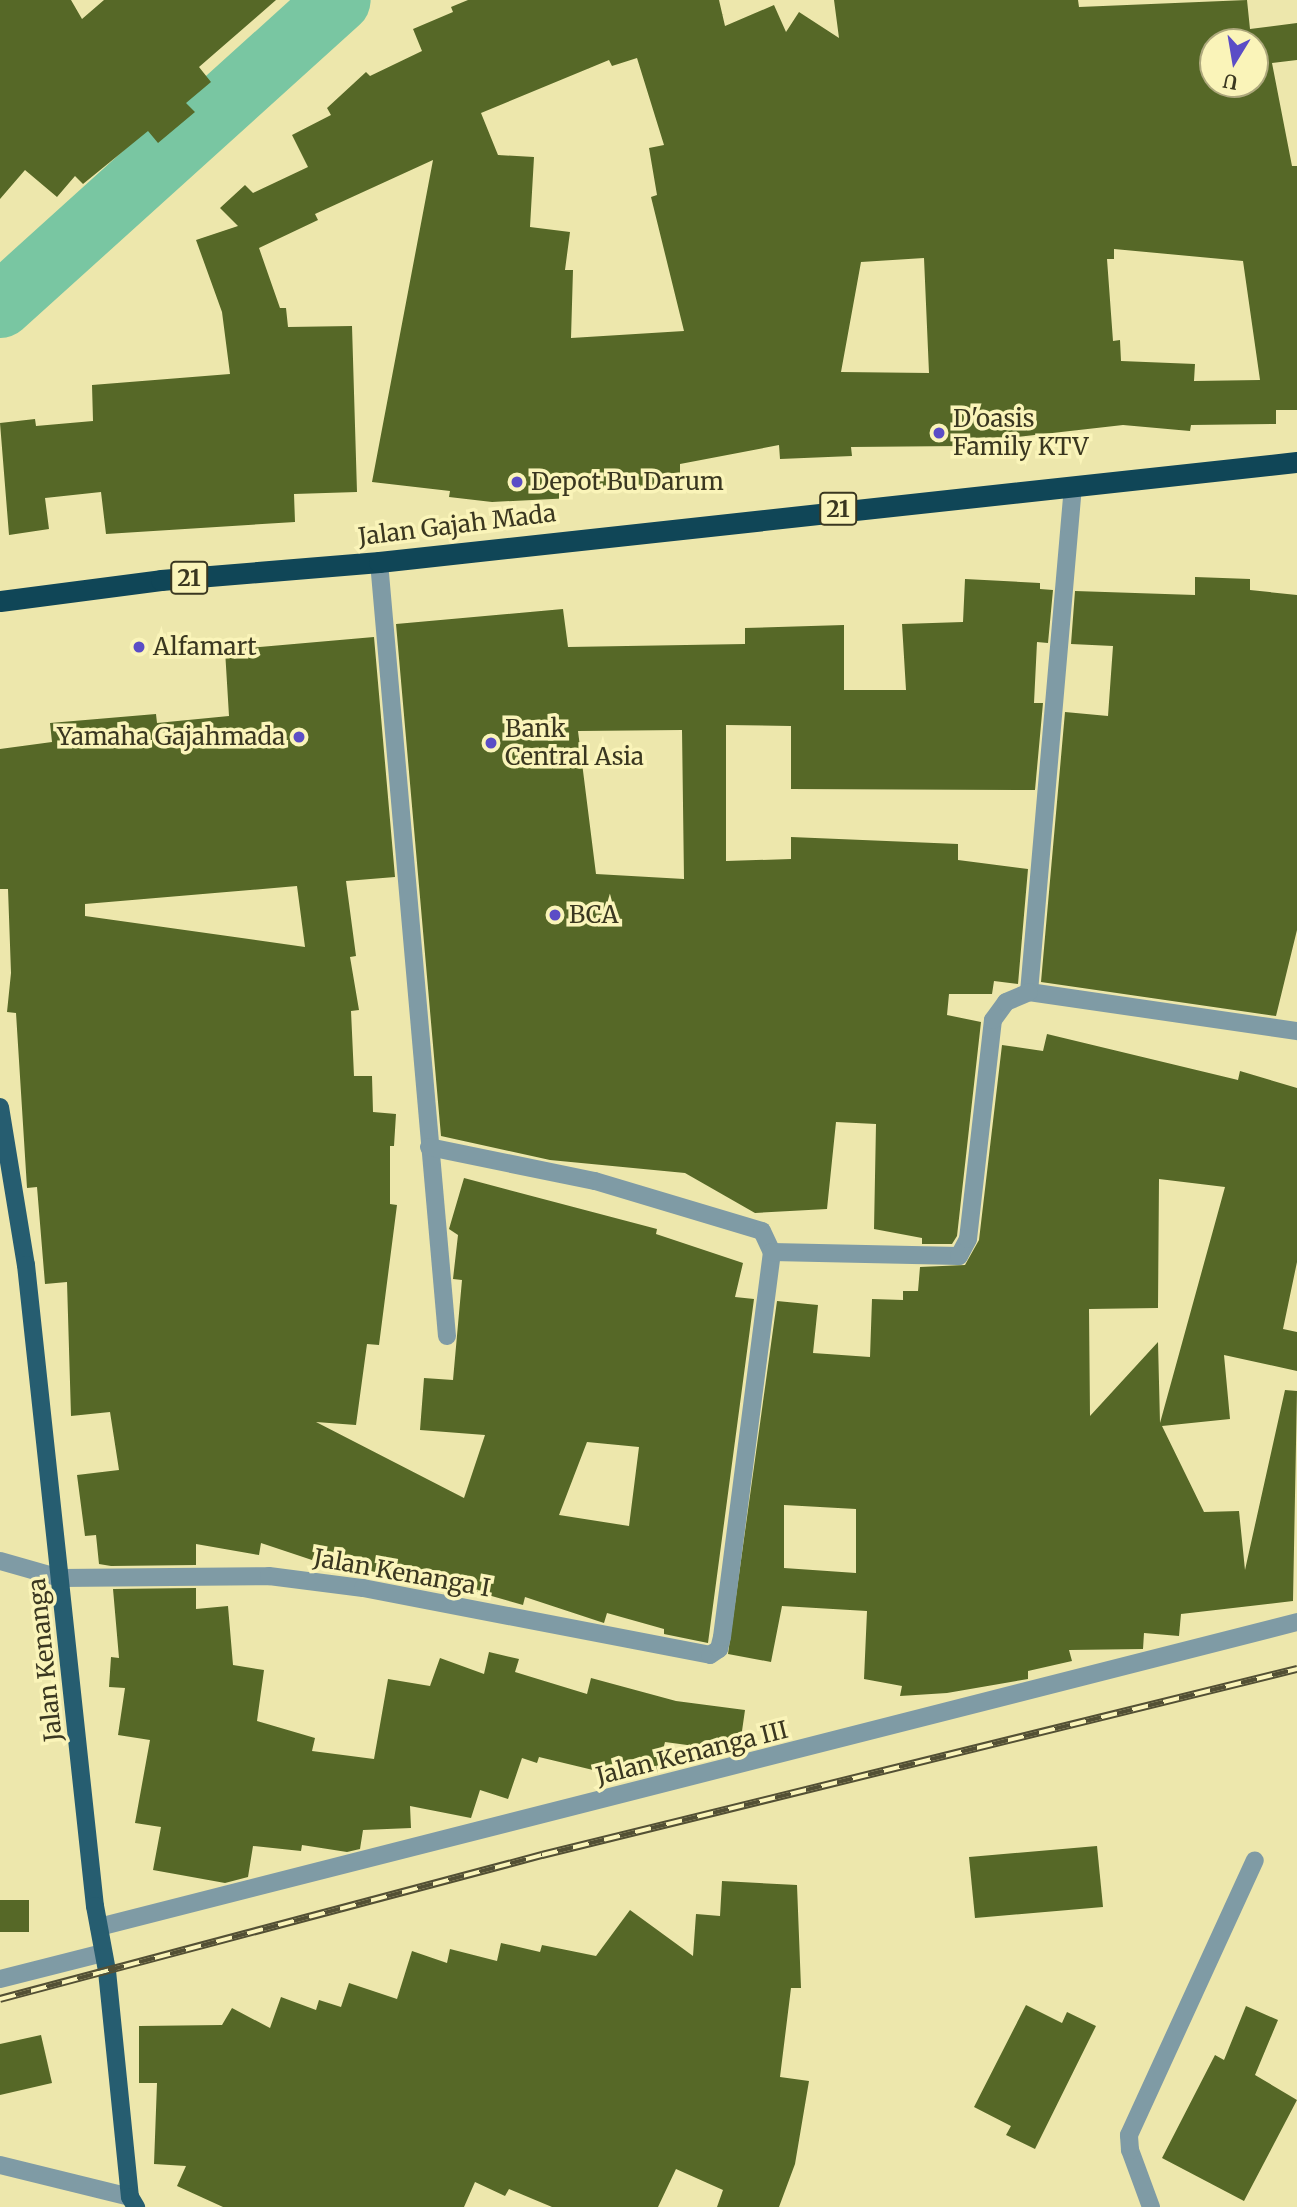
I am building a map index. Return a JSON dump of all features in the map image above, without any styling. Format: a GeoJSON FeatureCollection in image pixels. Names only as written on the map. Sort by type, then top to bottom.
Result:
{"type":"FeatureCollection","features":[{"type":"Feature","properties":{"kind":"highway","name":"Jalan Gajah Mada"},"geometry":{"type":"LineString","coordinates":[[0,601],[162,580],[379,562],[1297,462]]}},
{"type":"Feature","properties":{"kind":"main road","name":"Jalan Kenanga"},"geometry":{"type":"LineString","coordinates":[[0,1108],[26,1265],[99,1927],[133,2202]]}},
{"type":"Feature","properties":{"kind":"street"},"geometry":{"type":"LineString","coordinates":[[1029,992],[1073,486]]}},
{"type":"Feature","properties":{"kind":"street"},"geometry":{"type":"LineString","coordinates":[[379,562],[447,1336]]}},
{"type":"Feature","properties":{"kind":"street"},"geometry":{"type":"LineString","coordinates":[[429,1147],[595,1181],[762,1231],[772,1252],[958,1256],[965,1250],[993,1020],[1006,1002],[1029,992],[1297,1031]]}},
{"type":"Feature","properties":{"kind":"street","name":"Jalan Kenanga I"},"geometry":{"type":"LineString","coordinates":[[60,1578],[269,1576],[363,1588],[710,1655],[719,1649],[722,1637],[772,1252]]}},
{"type":"Feature","properties":{"kind":"street"},"geometry":{"type":"LineString","coordinates":[[0,1561],[60,1578]]}},
{"type":"Feature","properties":{"kind":"street","name":"Jalan Kenanga III"},"geometry":{"type":"LineString","coordinates":[[99,1927],[1297,1622]]}},
{"type":"Feature","properties":{"kind":"street"},"geometry":{"type":"LineString","coordinates":[[1151,2207],[1129,2150],[1129,2134],[1255,1860]]}},
{"type":"Feature","properties":{"kind":"street"},"geometry":{"type":"LineString","coordinates":[[0,1979],[103,1953]]}},
{"type":"Feature","properties":{"kind":"street"},"geometry":{"type":"LineString","coordinates":[[0,2165],[133,2202]]}},
{"type":"Feature","properties":{"kind":"building"},"geometry":{"type":"Polygon","coordinates":[[[0,0],[71,0],[82,19],[104,0],[276,0],[199,67],[211,82],[186,103],[195,112],[158,143],[148,131],[83,184],[75,176],[57,197],[25,170],[0,199],[0,0]]]}},
{"type":"Feature","properties":{"kind":"building"},"geometry":{"type":"Polygon","coordinates":[[[468,0],[719,0],[725,26],[774,5],[786,32],[799,12],[839,38],[834,0],[1078,0],[1079,7],[1247,0],[1250,28],[1199,28],[1199,98],[1269,98],[1269,28],[1258,28],[1297,23],[1297,60],[1272,63],[1292,166],[1297,166],[1297,410],[1276,410],[1276,424],[1191,425],[1190,431],[1123,425],[1017,437],[960,438],[960,446],[851,447],[852,456],[780,459],[779,445],[680,464],[680,485],[571,489],[572,498],[492,502],[449,497],[450,491],[372,482],[433,160],[315,214],[318,220],[259,248],[280,308],[286,308],[288,327],[352,326],[357,492],[294,494],[295,522],[106,534],[101,492],[45,498],[49,529],[9,535],[0,423],[35,419],[36,426],[93,421],[92,385],[230,374],[222,312],[196,240],[238,226],[220,208],[245,185],[253,193],[308,167],[292,135],[331,115],[327,108],[366,72],[370,76],[422,51],[413,29],[453,12],[451,7],[468,0]],[[637,58],[612,66],[609,60],[481,113],[498,155],[534,157],[530,227],[570,232],[565,270],[573,270],[571,338],[684,331],[651,197],[657,195],[649,148],[664,145],[637,58]],[[1114,249],[1114,259],[1107,259],[1113,341],[1120,340],[1121,361],[1195,364],[1194,381],[1260,380],[1243,261],[1114,249]],[[924,258],[861,262],[841,372],[929,373],[924,258]]]}},
{"type":"Feature","properties":{"kind":"building"},"geometry":{"type":"Polygon","coordinates":[[[1195,577],[1250,579],[1250,590],[1297,595],[1297,930],[1276,1016],[1041,982],[1065,712],[1108,716],[1113,646],[1071,644],[1075,591],[1195,595],[1195,577]]]}},
{"type":"Feature","properties":{"kind":"building"},"geometry":{"type":"Polygon","coordinates":[[[965,579],[1040,583],[1040,589],[1053,590],[1048,643],[1037,642],[1034,703],[1043,703],[1035,790],[791,789],[791,726],[726,725],[726,861],[791,859],[791,837],[958,844],[958,860],[1028,869],[1018,984],[994,981],[992,994],[949,994],[947,1015],[981,1022],[957,1236],[952,1244],[922,1244],[922,1238],[874,1229],[876,1124],[836,1122],[827,1209],[755,1213],[685,1173],[550,1160],[441,1136],[396,624],[563,609],[568,647],[745,644],[745,628],[844,625],[844,690],[906,690],[902,624],[963,622],[965,579]],[[682,730],[578,731],[596,874],[684,879],[682,730]]]}},
{"type":"Feature","properties":{"kind":"building"},"geometry":{"type":"Polygon","coordinates":[[[374,637],[395,877],[346,881],[356,956],[350,957],[359,1010],[351,1011],[354,1076],[372,1076],[373,1112],[396,1114],[394,1146],[390,1146],[390,1204],[397,1205],[379,1345],[367,1344],[356,1425],[316,1422],[464,1498],[485,1435],[420,1430],[424,1378],[453,1380],[462,1280],[453,1279],[458,1235],[449,1229],[464,1178],[657,1229],[656,1234],[743,1263],[735,1297],[754,1299],[708,1643],[664,1634],[664,1629],[607,1613],[604,1623],[525,1597],[523,1605],[467,1589],[465,1594],[422,1577],[419,1584],[393,1580],[357,1565],[355,1569],[316,1548],[312,1560],[261,1543],[259,1555],[196,1544],[196,1565],[111,1566],[99,1564],[96,1535],[85,1536],[77,1475],[119,1470],[110,1412],[71,1416],[67,1282],[45,1284],[37,1187],[27,1188],[16,1013],[7,1012],[11,973],[8,889],[0,889],[0,749],[52,742],[50,723],[156,714],[157,723],[229,716],[225,650],[374,637]],[[297,886],[85,904],[85,916],[305,947],[297,886]],[[587,1442],[559,1515],[629,1526],[639,1447],[587,1442]]]}},
{"type":"Feature","properties":{"kind":"building"},"geometry":{"type":"Polygon","coordinates":[[[1047,1034],[1238,1080],[1240,1071],[1297,1088],[1297,1262],[1283,1329],[1297,1332],[1297,1371],[1224,1355],[1230,1419],[1162,1426],[1204,1512],[1239,1511],[1245,1570],[1285,1390],[1297,1391],[1293,1601],[1181,1614],[1179,1636],[1144,1633],[1143,1649],[1069,1650],[1072,1661],[1028,1671],[1028,1679],[947,1693],[900,1696],[902,1686],[864,1679],[867,1611],[782,1606],[771,1662],[728,1654],[777,1301],[818,1305],[813,1353],[870,1357],[872,1299],[903,1300],[903,1291],[918,1291],[920,1267],[965,1265],[979,1240],[1002,1045],[1043,1051],[1047,1034]],[[1159,1179],[1158,1308],[1089,1309],[1090,1416],[1158,1342],[1160,1423],[1225,1187],[1159,1179]],[[784,1505],[784,1568],[856,1573],[856,1509],[784,1505]]]}},
{"type":"Feature","properties":{"kind":"building"},"geometry":{"type":"Polygon","coordinates":[[[196,1588],[196,1609],[228,1606],[233,1665],[264,1670],[257,1721],[315,1738],[312,1751],[374,1759],[388,1679],[430,1686],[440,1658],[484,1674],[489,1652],[519,1659],[515,1672],[587,1694],[591,1678],[676,1701],[745,1710],[739,1752],[665,1742],[657,1773],[621,1764],[618,1776],[539,1757],[537,1763],[522,1758],[508,1799],[480,1790],[471,1818],[410,1806],[411,1828],[363,1830],[360,1849],[347,1852],[302,1845],[301,1851],[253,1846],[248,1877],[225,1883],[153,1870],[161,1827],[135,1823],[150,1740],[118,1735],[125,1688],[109,1687],[111,1657],[119,1658],[113,1589],[196,1588]]]}},
{"type":"Feature","properties":{"kind":"building"},"geometry":{"type":"Polygon","coordinates":[[[1097,1846],[1103,1907],[975,1918],[969,1857],[1097,1846]]]}},
{"type":"Feature","properties":{"kind":"building"},"geometry":{"type":"Polygon","coordinates":[[[722,1881],[797,1885],[801,1988],[791,1988],[780,2077],[809,2081],[795,2164],[779,2207],[717,2207],[723,2190],[676,2169],[658,2207],[552,2207],[509,2189],[505,2196],[475,2182],[464,2207],[223,2207],[177,2186],[186,2166],[154,2164],[157,2083],[139,2083],[139,2026],[222,2025],[232,2008],[270,2028],[281,1997],[316,2010],[319,2000],[341,2007],[349,1983],[397,1999],[412,1951],[447,1963],[450,1949],[497,1961],[501,1943],[540,1952],[542,1945],[596,1956],[630,1910],[693,1956],[696,1914],[720,1916],[722,1881]]]}},
{"type":"Feature","properties":{"kind":"building"},"geometry":{"type":"Polygon","coordinates":[[[0,1900],[29,1900],[29,1932],[0,1932],[0,1900]]]}},
{"type":"Feature","properties":{"kind":"building"},"geometry":{"type":"Polygon","coordinates":[[[1026,2005],[1062,2023],[1067,2012],[1096,2026],[1035,2149],[1006,2135],[1011,2126],[974,2107],[1026,2005]]]}},
{"type":"Feature","properties":{"kind":"building"},"geometry":{"type":"Polygon","coordinates":[[[1246,2006],[1278,2020],[1255,2075],[1297,2100],[1244,2201],[1162,2158],[1215,2055],[1224,2060],[1246,2006]]]}},
{"type":"Feature","properties":{"kind":"building"},"geometry":{"type":"Polygon","coordinates":[[[41,2035],[52,2083],[0,2095],[0,2044],[41,2035]]]}},
{"type":"Feature","properties":{"kind":"waterway"},"geometry":{"type":"LineString","coordinates":[[0,305],[337,0]]}},
{"type":"Feature","properties":{"kind":"railway"},"geometry":{"type":"LineString","coordinates":[[0,1999],[542,1855],[1297,1669]]}},
{"type":"Feature","properties":{"kind":"place","name":"D'oasis Family KTV"},"geometry":{"type":"Point","coordinates":[939,433]}},
{"type":"Feature","properties":{"kind":"place","name":"Depot Bu Darum"},"geometry":{"type":"Point","coordinates":[517,482]}},
{"type":"Feature","properties":{"kind":"place","name":"Alfamart"},"geometry":{"type":"Point","coordinates":[139,647]}},
{"type":"Feature","properties":{"kind":"place","name":"Yamaha Gajahmada"},"geometry":{"type":"Point","coordinates":[299,737]}},
{"type":"Feature","properties":{"kind":"place","name":"Bank Central Asia"},"geometry":{"type":"Point","coordinates":[491,743]}},
{"type":"Feature","properties":{"kind":"place","name":"BCA"},"geometry":{"type":"Point","coordinates":[555,915]}}]}
